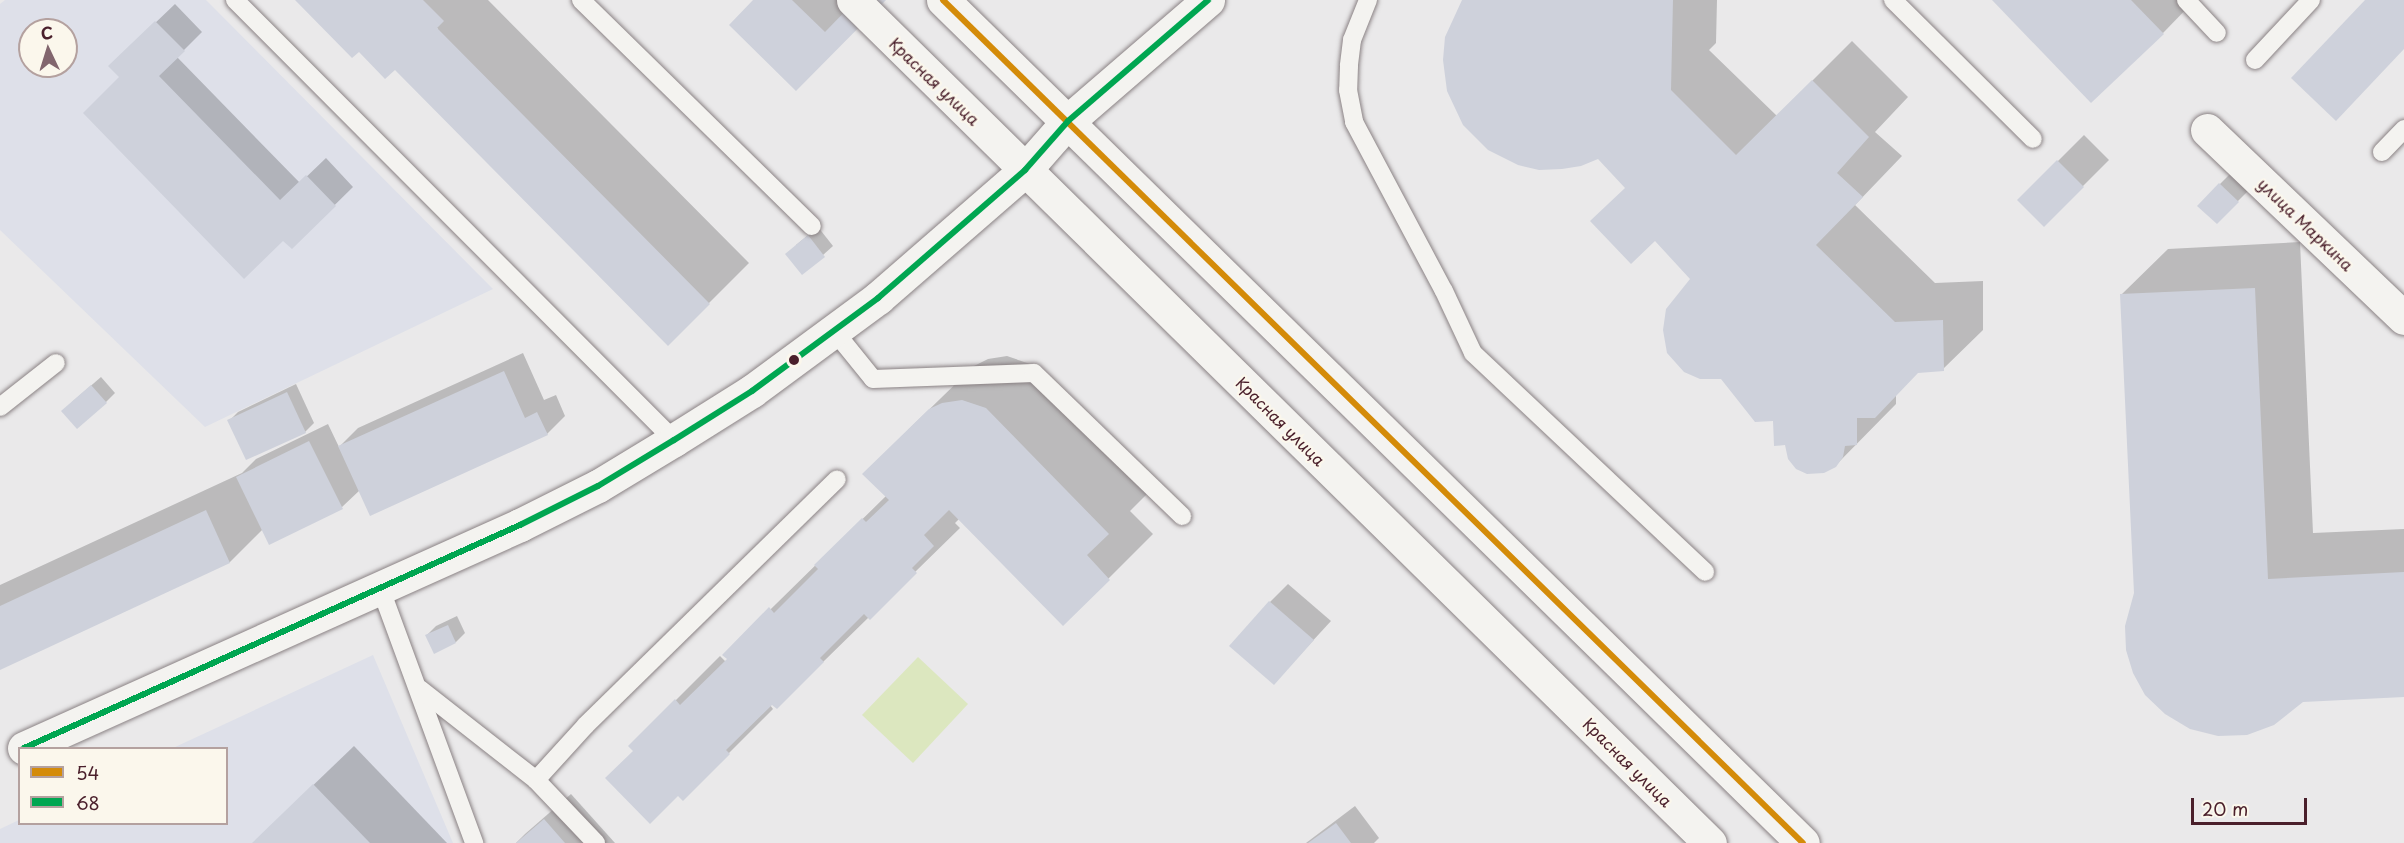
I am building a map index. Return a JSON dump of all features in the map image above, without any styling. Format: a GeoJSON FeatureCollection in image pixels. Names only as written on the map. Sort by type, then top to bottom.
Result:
{"type":"FeatureCollection","features":[{"type":"Feature","properties":{"kind":"main road","name":"Красная улица"},"geometry":{"type":"LineString","coordinates":[[853,0],[1710,843]]}},
{"type":"Feature","properties":{"kind":"main road"},"geometry":{"type":"LineString","coordinates":[[944,0],[1803,843]]}},
{"type":"Feature","properties":{"kind":"main road"},"geometry":{"type":"LineString","coordinates":[[26,747],[530,520],[598,486],[752,391],[835,332],[948,239],[1025,170],[1068,121],[1208,0]]}},
{"type":"Feature","properties":{"kind":"main road","name":"улица Маркина"},"geometry":{"type":"LineString","coordinates":[[2207,130],[2404,318]]}},
{"type":"Feature","properties":{"kind":"main road"},"geometry":{"type":"LineString","coordinates":[[0,760],[18,752]]}},
{"type":"Feature","properties":{"kind":"lane"},"geometry":{"type":"LineString","coordinates":[[235,0],[674,440]]}},
{"type":"Feature","properties":{"kind":"lane"},"geometry":{"type":"LineString","coordinates":[[581,0],[812,226]]}},
{"type":"Feature","properties":{"kind":"lane"},"geometry":{"type":"LineString","coordinates":[[1368,0],[1352,40],[1349,66],[1348,90],[1354,122],[1444,291],[1473,353],[1705,572]]}},
{"type":"Feature","properties":{"kind":"lane"},"geometry":{"type":"LineString","coordinates":[[1893,0],[2033,139]]}},
{"type":"Feature","properties":{"kind":"lane"},"geometry":{"type":"LineString","coordinates":[[2186,0],[2217,33]]}},
{"type":"Feature","properties":{"kind":"lane"},"geometry":{"type":"LineString","coordinates":[[2255,60],[2311,0]]}},
{"type":"Feature","properties":{"kind":"lane"},"geometry":{"type":"LineString","coordinates":[[2382,152],[2404,129]]}},
{"type":"Feature","properties":{"kind":"lane"},"geometry":{"type":"LineString","coordinates":[[835,332],[873,378],[1034,373],[1182,516]]}},
{"type":"Feature","properties":{"kind":"lane"},"geometry":{"type":"LineString","coordinates":[[0,407],[57,363]]}},
{"type":"Feature","properties":{"kind":"lane"},"geometry":{"type":"LineString","coordinates":[[536,780],[586,725],[837,479]]}},
{"type":"Feature","properties":{"kind":"lane"},"geometry":{"type":"LineString","coordinates":[[380,587],[420,689],[447,776],[474,843]]}},
{"type":"Feature","properties":{"kind":"lane"},"geometry":{"type":"LineString","coordinates":[[420,689],[536,780],[597,843]]}},
{"type":"Feature","properties":{"kind":"shaded area"},"geometry":{"type":"Polygon","coordinates":[[[5,0],[206,0],[493,289],[205,427],[0,230],[0,4],[5,0]]]}},
{"type":"Feature","properties":{"kind":"shaded area"},"geometry":{"type":"Polygon","coordinates":[[[373,655],[453,843],[0,843],[0,829],[18,820],[18,825],[228,825],[228,747],[175,747],[373,655]]]}},
{"type":"Feature","properties":{"kind":"green space"},"geometry":{"type":"Polygon","coordinates":[[[918,657],[968,704],[913,763],[862,715],[918,657]]]}},
{"type":"Feature","properties":{"kind":"building"},"geometry":{"type":"Polygon","coordinates":[[[295,0],[423,0],[444,21],[437,28],[710,304],[668,346],[395,70],[385,79],[359,52],[352,58],[295,0]]]}},
{"type":"Feature","properties":{"kind":"building"},"geometry":{"type":"Polygon","coordinates":[[[753,0],[792,0],[825,32],[856,0],[886,0],[796,91],[729,25],[753,0]]]}},
{"type":"Feature","properties":{"kind":"building"},"geometry":{"type":"Polygon","coordinates":[[[1462,0],[1673,0],[1671,90],[1736,155],[1812,80],[1869,137],[1837,173],[1863,197],[1816,245],[1895,322],[1943,320],[1944,371],[1918,373],[1875,418],[1857,418],[1857,445],[1845,446],[1843,457],[1836,467],[1824,473],[1807,474],[1796,469],[1788,459],[1785,445],[1774,446],[1773,421],[1755,422],[1721,379],[1700,379],[1684,372],[1667,353],[1663,330],[1666,309],[1690,279],[1655,241],[1631,264],[1590,221],[1625,188],[1598,159],[1581,166],[1562,169],[1539,170],[1518,165],[1488,150],[1463,125],[1447,91],[1443,60],[1445,37],[1462,0]]]}},
{"type":"Feature","properties":{"kind":"building"},"geometry":{"type":"Polygon","coordinates":[[[1992,0],[2131,0],[2164,34],[2091,103],[1992,0]]]}},
{"type":"Feature","properties":{"kind":"building"},"geometry":{"type":"Polygon","coordinates":[[[2365,0],[2404,0],[2404,49],[2336,121],[2291,78],[2365,0]]]}},
{"type":"Feature","properties":{"kind":"building"},"geometry":{"type":"Polygon","coordinates":[[[155,21],[185,51],[159,76],[280,200],[306,175],[336,206],[292,249],[283,241],[244,279],[83,113],[119,77],[108,66],[155,21]]]}},
{"type":"Feature","properties":{"kind":"building"},"geometry":{"type":"Polygon","coordinates":[[[2057,160],[2084,187],[2044,227],[2017,200],[2057,160]]]}},
{"type":"Feature","properties":{"kind":"building"},"geometry":{"type":"Polygon","coordinates":[[[2219,183],[2239,202],[2217,224],[2197,206],[2219,183]]]}},
{"type":"Feature","properties":{"kind":"building"},"geometry":{"type":"Polygon","coordinates":[[[808,235],[825,257],[802,275],[785,254],[808,235]]]}},
{"type":"Feature","properties":{"kind":"building"},"geometry":{"type":"Polygon","coordinates":[[[2255,288],[2268,579],[2404,572],[2404,697],[2303,702],[2274,725],[2247,735],[2218,736],[2190,729],[2165,714],[2145,695],[2133,673],[2126,650],[2125,626],[2134,593],[2120,294],[2255,288]]]}},
{"type":"Feature","properties":{"kind":"building"},"geometry":{"type":"Polygon","coordinates":[[[504,371],[525,418],[537,412],[548,435],[370,516],[338,446],[504,371]]]}},
{"type":"Feature","properties":{"kind":"building"},"geometry":{"type":"Polygon","coordinates":[[[91,385],[107,403],[77,429],[61,411],[91,385]]]}},
{"type":"Feature","properties":{"kind":"building"},"geometry":{"type":"Polygon","coordinates":[[[287,392],[306,433],[246,460],[227,420],[287,392]]]}},
{"type":"Feature","properties":{"kind":"building"},"geometry":{"type":"Polygon","coordinates":[[[962,400],[986,408],[1109,534],[1087,555],[1110,580],[1063,626],[949,510],[924,535],[934,546],[912,568],[917,573],[870,620],[864,614],[820,658],[824,662],[777,709],[772,705],[726,750],[730,754],[683,801],[678,796],[650,824],[605,778],[633,751],[628,746],[675,699],[680,705],[727,659],[722,655],[769,607],[774,613],[818,569],[814,565],[862,518],[866,522],[889,500],[862,474],[929,409],[942,403],[962,400]]]}},
{"type":"Feature","properties":{"kind":"building"},"geometry":{"type":"Polygon","coordinates":[[[309,441],[343,509],[269,545],[236,477],[309,441]]]}},
{"type":"Feature","properties":{"kind":"building"},"geometry":{"type":"Polygon","coordinates":[[[206,510],[230,563],[0,670],[0,606],[206,510]]]}},
{"type":"Feature","properties":{"kind":"building"},"geometry":{"type":"Polygon","coordinates":[[[1269,601],[1314,640],[1274,685],[1229,646],[1269,601]]]}},
{"type":"Feature","properties":{"kind":"building"},"geometry":{"type":"Polygon","coordinates":[[[448,625],[456,643],[434,654],[425,635],[448,625]]]}},
{"type":"Feature","properties":{"kind":"building"},"geometry":{"type":"Polygon","coordinates":[[[313,784],[370,843],[252,843],[313,784]]]}},
{"type":"Feature","properties":{"kind":"building"},"geometry":{"type":"Polygon","coordinates":[[[544,819],[565,843],[516,843],[544,819]]]}},
{"type":"Feature","properties":{"kind":"building"},"geometry":{"type":"Polygon","coordinates":[[[1336,823],[1351,843],[1308,843],[1336,823]]]}},
{"type":"Feature","properties":{"kind":"transit line","name":"54"},"geometry":{"type":"LineString","coordinates":[[943,0],[1803,843]]}},
{"type":"Feature","properties":{"kind":"transit line","name":"68"},"geometry":{"type":"LineString","coordinates":[[26,747],[520,525],[598,486],[752,391],[878,298],[1025,170],[1068,121],[1208,0]]}}]}
